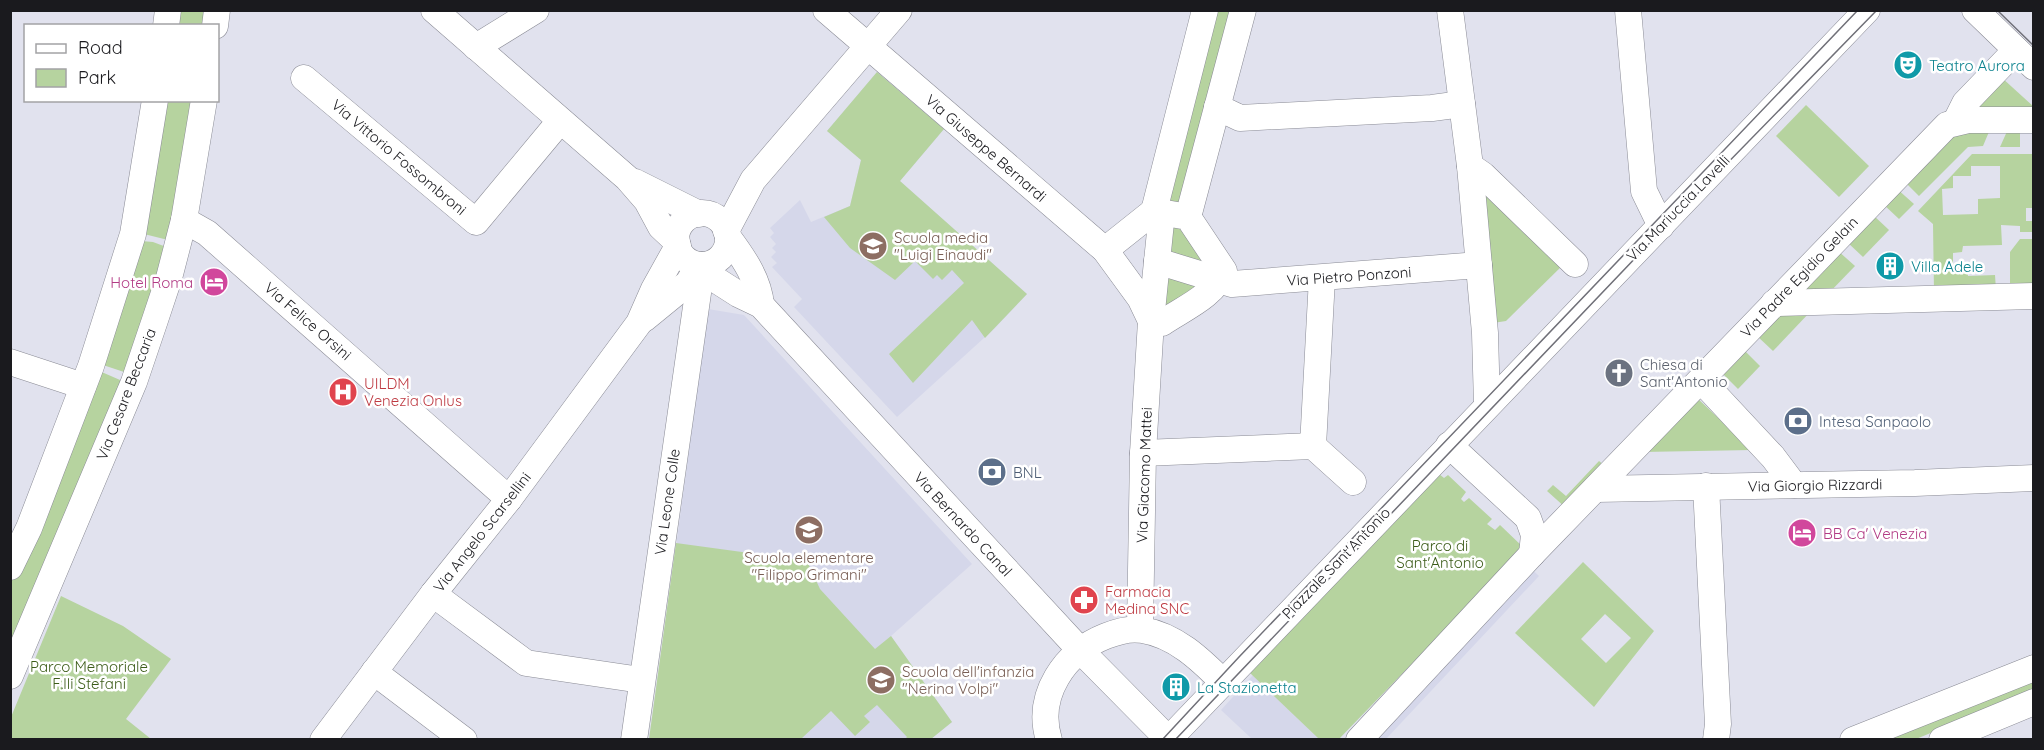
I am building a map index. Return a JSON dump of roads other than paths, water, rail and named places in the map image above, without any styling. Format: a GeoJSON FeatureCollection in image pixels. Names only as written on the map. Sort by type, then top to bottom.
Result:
{"type":"FeatureCollection","features":[{"type":"Feature","properties":{"kind":"street"},"geometry":{"type":"LineString","coordinates":[[434,10],[627,178],[647,201],[661,227],[677,244]]}},
{"type":"Feature","properties":{"kind":"street"},"geometry":{"type":"LineString","coordinates":[[476,47],[536,10]]}},
{"type":"Feature","properties":{"kind":"street","name":"Via Giuseppe Bernardi"},"geometry":{"type":"LineString","coordinates":[[826,10],[1105,250],[1140,298],[1150,321]]}},
{"type":"Feature","properties":{"kind":"street"},"geometry":{"type":"LineString","coordinates":[[759,172],[702,214],[690,217],[682,223],[677,232],[677,244],[686,260],[702,265],[715,262],[723,256],[727,247],[727,234],[759,172],[898,10]]}},
{"type":"Feature","properties":{"kind":"street","name":"Via Giacomo Mattei"},"geometry":{"type":"LineString","coordinates":[[1140,629],[1143,453],[1150,321],[1157,261],[1158,211],[1205,10]]}},
{"type":"Feature","properties":{"kind":"street"},"geometry":{"type":"LineString","coordinates":[[1188,217],[1243,10]]}},
{"type":"Feature","properties":{"kind":"street"},"geometry":{"type":"LineString","coordinates":[[1450,10],[1470,166],[1485,333],[1487,405]]}},
{"type":"Feature","properties":{"kind":"street"},"geometry":{"type":"LineString","coordinates":[[1628,10],[1644,191],[1661,226]]}},
{"type":"Feature","properties":{"kind":"street","name":"Via Mariuccia Lavelli"},"geometry":{"type":"LineString","coordinates":[[1487,405],[1867,10]]}},
{"type":"Feature","properties":{"kind":"street"},"geometry":{"type":"LineString","coordinates":[[1975,10],[2025,58]]}},
{"type":"Feature","properties":{"kind":"street","name":"Via Padre Egidio Gelain"},"geometry":{"type":"LineString","coordinates":[[1596,489],[1936,135],[1947,125],[1956,121],[1965,103],[2025,58]]}},
{"type":"Feature","properties":{"kind":"street","name":"Via Vittorio Fossombroni"},"geometry":{"type":"LineString","coordinates":[[304,78],[476,222],[560,121]]}},
{"type":"Feature","properties":{"kind":"street"},"geometry":{"type":"LineString","coordinates":[[10,567],[20,524],[91,366],[133,234],[155,102]]}},
{"type":"Feature","properties":{"kind":"street","name":"Via Cesare Beccaria"},"geometry":{"type":"LineString","coordinates":[[10,676],[134,381],[169,278],[184,220],[204,102]]}},
{"type":"Feature","properties":{"kind":"street"},"geometry":{"type":"LineString","coordinates":[[1217,107],[1240,118],[1432,108],[1462,104]]}},
{"type":"Feature","properties":{"kind":"street"},"geometry":{"type":"LineString","coordinates":[[1956,121],[2034,120]]}},
{"type":"Feature","properties":{"kind":"street"},"geometry":{"type":"LineString","coordinates":[[1470,166],[1483,175],[1575,264]]}},
{"type":"Feature","properties":{"kind":"street"},"geometry":{"type":"LineString","coordinates":[[627,178],[702,214],[718,219],[727,234]]}},
{"type":"Feature","properties":{"kind":"street"},"geometry":{"type":"LineString","coordinates":[[1105,250],[1158,211],[1188,217],[1224,271],[1220,281],[1212,290],[1162,323],[1150,321]]}},
{"type":"Feature","properties":{"kind":"street","name":"Via Felice Orsini"},"geometry":{"type":"LineString","coordinates":[[184,220],[207,232],[509,499]]}},
{"type":"Feature","properties":{"kind":"street","name":"Via Bernardo Canal"},"geometry":{"type":"LineString","coordinates":[[727,234],[744,258],[760,292],[761,305]]}},
{"type":"Feature","properties":{"kind":"street","name":"Via Angelo Scarsellini"},"geometry":{"type":"LineString","coordinates":[[323,740],[433,594],[509,499],[639,323],[677,244]]}},
{"type":"Feature","properties":{"kind":"street","name":"Via Pietro Ponzoni"},"geometry":{"type":"LineString","coordinates":[[1157,261],[1232,284],[1479,265]]}},
{"type":"Feature","properties":{"kind":"street","name":"Via Bernardo Canal"},"geometry":{"type":"LineString","coordinates":[[702,265],[713,278],[761,305],[1080,650],[1168,739]]}},
{"type":"Feature","properties":{"kind":"street","name":"Via Angelo Scarsellini"},"geometry":{"type":"LineString","coordinates":[[639,323],[688,282],[702,265]]}},
{"type":"Feature","properties":{"kind":"street","name":"Via Leone Colle"},"geometry":{"type":"LineString","coordinates":[[634,740],[702,265]]}},
{"type":"Feature","properties":{"kind":"street"},"geometry":{"type":"LineString","coordinates":[[1313,446],[1322,278]]}},
{"type":"Feature","properties":{"kind":"street"},"geometry":{"type":"LineString","coordinates":[[1774,303],[2034,296]]}},
{"type":"Feature","properties":{"kind":"street"},"geometry":{"type":"LineString","coordinates":[[10,362],[83,386]]}},
{"type":"Feature","properties":{"kind":"street"},"geometry":{"type":"LineString","coordinates":[[1701,380],[1773,457],[1794,485]]}},
{"type":"Feature","properties":{"kind":"street","name":"Piazzale Sant'Antonio"},"geometry":{"type":"LineString","coordinates":[[1168,739],[1487,405]]}},
{"type":"Feature","properties":{"kind":"street"},"geometry":{"type":"LineString","coordinates":[[1449,445],[1528,518],[1538,521],[1552,520],[1569,515]]}},
{"type":"Feature","properties":{"kind":"street"},"geometry":{"type":"LineString","coordinates":[[1143,453],[1313,446],[1353,482]]}},
{"type":"Feature","properties":{"kind":"street","name":"Via Giorgio Rizzardi"},"geometry":{"type":"LineString","coordinates":[[1596,489],[1916,483],[2034,478]]}},
{"type":"Feature","properties":{"kind":"street"},"geometry":{"type":"LineString","coordinates":[[1706,486],[1718,724],[1716,740]]}},
{"type":"Feature","properties":{"kind":"street"},"geometry":{"type":"LineString","coordinates":[[1359,740],[1532,554],[1596,489]]}},
{"type":"Feature","properties":{"kind":"street"},"geometry":{"type":"LineString","coordinates":[[1528,518],[1534,535],[1532,554]]}},
{"type":"Feature","properties":{"kind":"street"},"geometry":{"type":"LineString","coordinates":[[433,594],[526,663],[641,680]]}},
{"type":"Feature","properties":{"kind":"street"},"geometry":{"type":"LineString","coordinates":[[1049,740],[1045,718],[1047,699],[1052,684],[1066,664],[1080,650],[1116,632],[1140,629],[1164,636],[1188,650],[1223,681]]}},
{"type":"Feature","properties":{"kind":"street"},"geometry":{"type":"LineString","coordinates":[[1853,740],[2034,668]]}},
{"type":"Feature","properties":{"kind":"street"},"geometry":{"type":"LineString","coordinates":[[374,672],[464,740]]}},
{"type":"Feature","properties":{"kind":"street"},"geometry":{"type":"LineString","coordinates":[[1942,740],[2034,702]]}},
{"type":"Feature","properties":{"kind":"tram line"},"geometry":{"type":"LineString","coordinates":[[1162,740],[1858,10]]}},
{"type":"Feature","properties":{"kind":"tram line"},"geometry":{"type":"LineString","coordinates":[[1175,740],[1663,229],[1877,10]]}},
{"type":"Feature","properties":{"kind":"tram line"},"geometry":{"type":"LineString","coordinates":[[1997,10],[2034,46]]}},
{"type":"Feature","properties":{"kind":"place","name":"Teatro Aurora"},"geometry":{"type":"Point","coordinates":[1908,65]}},
{"type":"Feature","properties":{"kind":"place","name":"Scuola media \"Luigi Einaudi\""},"geometry":{"type":"Point","coordinates":[873,246]}},
{"type":"Feature","properties":{"kind":"place","name":"Villa Adele"},"geometry":{"type":"Point","coordinates":[1890,266]}},
{"type":"Feature","properties":{"kind":"place","name":"Hotel Roma"},"geometry":{"type":"Point","coordinates":[214,282]}},
{"type":"Feature","properties":{"kind":"place","name":"Chiesa di Sant'Antonio"},"geometry":{"type":"Point","coordinates":[1619,373]}},
{"type":"Feature","properties":{"kind":"place","name":"UILDM Venezia Onlus"},"geometry":{"type":"Point","coordinates":[343,392]}},
{"type":"Feature","properties":{"kind":"place","name":"Intesa Sanpaolo"},"geometry":{"type":"Point","coordinates":[1798,421]}},
{"type":"Feature","properties":{"kind":"place","name":"BNL"},"geometry":{"type":"Point","coordinates":[992,472]}},
{"type":"Feature","properties":{"kind":"place","name":"Scuola elementare \"Filippo Grimani\""},"geometry":{"type":"Point","coordinates":[809,530]}},
{"type":"Feature","properties":{"kind":"place","name":"BB Ca' Venezia"},"geometry":{"type":"Point","coordinates":[1802,533]}},
{"type":"Feature","properties":{"kind":"place","name":"Farmacia Medina SNC"},"geometry":{"type":"Point","coordinates":[1084,600]}},
{"type":"Feature","properties":{"kind":"place","name":"Scuola dell'infanzia \"Nerina Volpi\""},"geometry":{"type":"Point","coordinates":[881,680]}},
{"type":"Feature","properties":{"kind":"place","name":"La Stazionetta"},"geometry":{"type":"Point","coordinates":[1176,687]}},
{"type":"Feature","properties":{"kind":"park label","name":"Parco di Sant'Antonio"},"geometry":{"type":"Point","coordinates":[1440,554]}},
{"type":"Feature","properties":{"kind":"park label","name":"Parco Memoriale F.lli Stefani"},"geometry":{"type":"Point","coordinates":[89,674]}}]}
